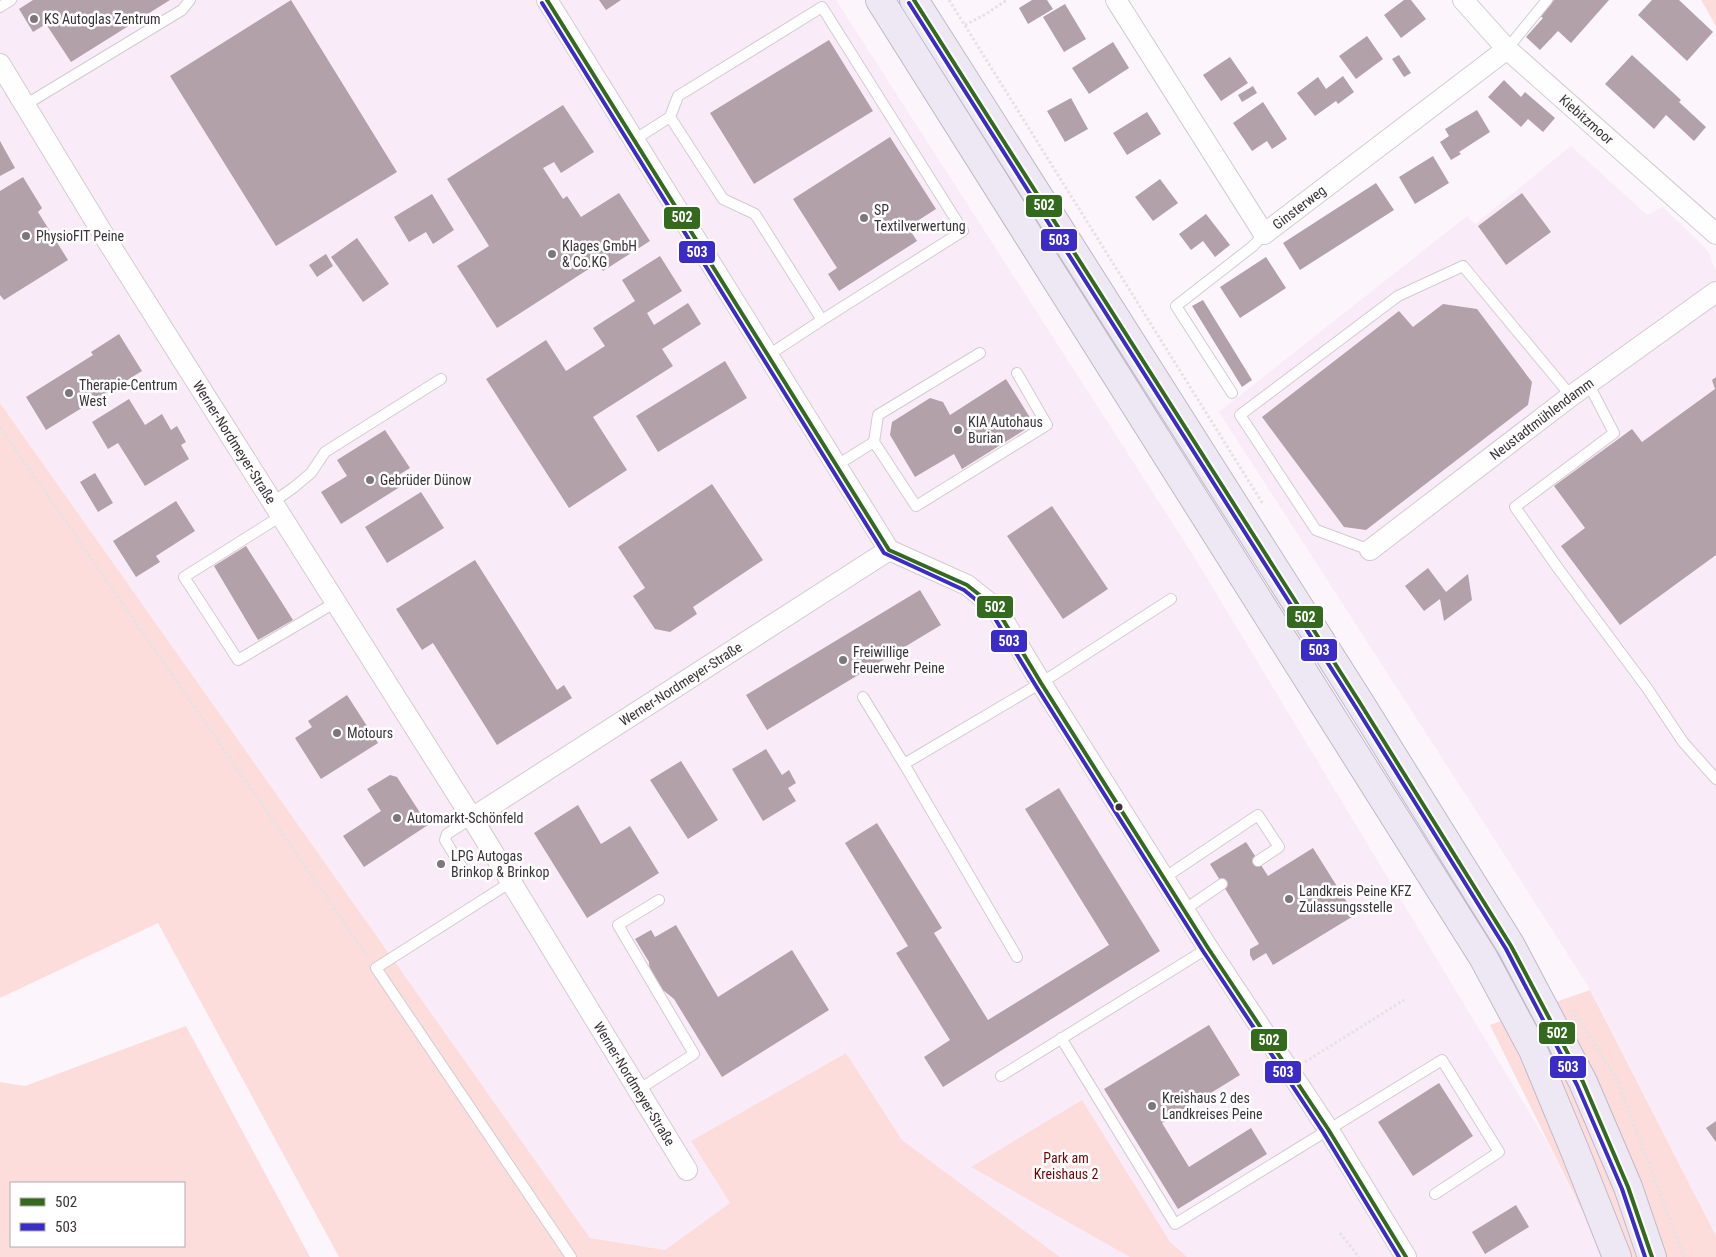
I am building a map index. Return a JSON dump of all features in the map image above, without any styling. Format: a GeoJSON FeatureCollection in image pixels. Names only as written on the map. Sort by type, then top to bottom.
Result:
{"type":"FeatureCollection","features":[{"type":"Feature","properties":{"kind":"highway"},"geometry":{"type":"LineString","coordinates":[[880,0],[1483,957],[1533,1050],[1617,1257]]}},
{"type":"Feature","properties":{"kind":"highway"},"geometry":{"type":"LineString","coordinates":[[914,0],[1355,694],[1511,946],[1583,1082],[1628,1187],[1652,1257]]}},
{"type":"Feature","properties":{"kind":"street"},"geometry":{"type":"LineString","coordinates":[[547,0],[889,550],[967,586],[996,608],[1208,948],[1328,1128],[1406,1257]]}},
{"type":"Feature","properties":{"kind":"street","name":"Ginsterweg"},"geometry":{"type":"LineString","coordinates":[[1116,0],[1264,234],[1507,49]]}},
{"type":"Feature","properties":{"kind":"street","name":"Kiebitzmoor"},"geometry":{"type":"LineString","coordinates":[[1463,0],[1507,49],[1716,234]]}},
{"type":"Feature","properties":{"kind":"street","name":"Werner-Nordmeyer-Straße"},"geometry":{"type":"LineString","coordinates":[[0,64],[108,242],[472,818],[687,1170]]}},
{"type":"Feature","properties":{"kind":"street","name":"Neustadtmühlendamm"},"geometry":{"type":"LineString","coordinates":[[1370,550],[1588,383],[1716,292]]}},
{"type":"Feature","properties":{"kind":"street","name":"Werner-Nordmeyer-Straße"},"geometry":{"type":"LineString","coordinates":[[472,818],[889,550]]}},
{"type":"Feature","properties":{"kind":"lane"},"geometry":{"type":"LineString","coordinates":[[0,7],[11,0]]}},
{"type":"Feature","properties":{"kind":"lane"},"geometry":{"type":"LineString","coordinates":[[25,105],[182,10],[190,0]]}},
{"type":"Feature","properties":{"kind":"lane"},"geometry":{"type":"LineString","coordinates":[[1507,49],[1547,0]]}},
{"type":"Feature","properties":{"kind":"lane"},"geometry":{"type":"LineString","coordinates":[[634,140],[670,117],[678,96],[822,7],[963,231],[767,356]]}},
{"type":"Feature","properties":{"kind":"lane"},"geometry":{"type":"LineString","coordinates":[[670,117],[722,199],[755,214],[822,320]]}},
{"type":"Feature","properties":{"kind":"lane"},"geometry":{"type":"LineString","coordinates":[[1232,393],[1176,306],[1253,246],[1264,234]]}},
{"type":"Feature","properties":{"kind":"lane"},"geometry":{"type":"LineString","coordinates":[[1370,550],[1316,530],[1240,415],[1398,296],[1463,266],[1571,396]]}},
{"type":"Feature","properties":{"kind":"lane"},"geometry":{"type":"LineString","coordinates":[[980,353],[878,416],[874,442],[916,506],[1047,425],[1017,373]]}},
{"type":"Feature","properties":{"kind":"lane"},"geometry":{"type":"LineString","coordinates":[[336,602],[238,660],[184,577],[277,509],[293,488],[311,473],[325,452],[441,378]]}},
{"type":"Feature","properties":{"kind":"lane"},"geometry":{"type":"LineString","coordinates":[[1588,383],[1614,433],[1515,507],[1647,688],[1683,742],[1716,779]]}},
{"type":"Feature","properties":{"kind":"lane"},"geometry":{"type":"LineString","coordinates":[[837,465],[874,442]]}},
{"type":"Feature","properties":{"kind":"lane"},"geometry":{"type":"LineString","coordinates":[[904,764],[1041,683],[1171,599]]}},
{"type":"Feature","properties":{"kind":"lane"},"geometry":{"type":"LineString","coordinates":[[863,697],[1017,957]]}},
{"type":"Feature","properties":{"kind":"lane"},"geometry":{"type":"LineString","coordinates":[[1164,878],[1258,815],[1279,847],[1258,861]]}},
{"type":"Feature","properties":{"kind":"lane"},"geometry":{"type":"LineString","coordinates":[[466,874],[445,840],[447,834],[472,818]]}},
{"type":"Feature","properties":{"kind":"lane"},"geometry":{"type":"LineString","coordinates":[[511,882],[376,968],[571,1257]]}},
{"type":"Feature","properties":{"kind":"lane"},"geometry":{"type":"LineString","coordinates":[[1184,910],[1222,884]]}},
{"type":"Feature","properties":{"kind":"lane"},"geometry":{"type":"LineString","coordinates":[[638,1090],[694,1054],[618,925],[659,900]]}},
{"type":"Feature","properties":{"kind":"lane"},"geometry":{"type":"LineString","coordinates":[[1001,1076],[1208,948]]}},
{"type":"Feature","properties":{"kind":"lane"},"geometry":{"type":"LineString","coordinates":[[1061,1038],[1175,1224],[1328,1128],[1442,1060],[1500,1152],[1435,1194]]}},
{"type":"Feature","properties":{"kind":"path"},"geometry":{"type":"LineString","coordinates":[[965,25],[1007,0]]}},
{"type":"Feature","properties":{"kind":"path"},"geometry":{"type":"LineString","coordinates":[[0,427],[376,968]]}},
{"type":"Feature","properties":{"kind":"path"},"geometry":{"type":"LineString","coordinates":[[1290,1072],[1404,1000]]}},
{"type":"Feature","properties":{"kind":"path"},"geometry":{"type":"LineString","coordinates":[[1340,1233],[1359,1257]]}},
{"type":"Feature","properties":{"kind":"shaded area"},"geometry":{"type":"Polygon","coordinates":[[[0,0],[836,0],[1193,555],[1546,1140],[1605,1257],[1060,1257],[902,1140],[846,1053],[691,1141],[730,1203],[665,1250],[590,1238],[0,403],[0,0]]]}},
{"type":"Feature","properties":{"kind":"shaded area"},"geometry":{"type":"Polygon","coordinates":[[[1571,146],[1647,215],[1663,207],[1708,251],[1716,272],[1716,1236],[1590,989],[1219,412],[1467,216],[1475,224],[1571,146]]]}},
{"type":"Feature","properties":{"kind":"green space"},"geometry":{"type":"Polygon","coordinates":[[[1701,0],[1716,0],[1716,26],[1701,0]]]}},
{"type":"Feature","properties":{"kind":"green space"},"geometry":{"type":"Polygon","coordinates":[[[0,403],[590,1238],[665,1250],[730,1203],[691,1141],[846,1053],[902,1140],[1060,1257],[339,1257],[158,923],[0,998],[0,403]]]}},
{"type":"Feature","properties":{"kind":"green space"},"geometry":{"type":"Polygon","coordinates":[[[1590,990],[1716,1236],[1716,1257],[1605,1257],[1490,1025],[1590,990]]]}},
{"type":"Feature","properties":{"kind":"green space"},"geometry":{"type":"Polygon","coordinates":[[[186,1026],[310,1257],[0,1257],[0,1082],[25,1086],[186,1026]]]}},
{"type":"Feature","properties":{"kind":"green space","name":"Park am Kreishaus 2"},"geometry":{"type":"Polygon","coordinates":[[[1082,1100],[1170,1242],[1187,1257],[1130,1257],[971,1167],[1082,1100]]]}},
{"type":"Feature","properties":{"kind":"building"},"geometry":{"type":"Polygon","coordinates":[[[33,0],[170,0],[71,62],[46,24],[33,32],[19,9],[33,0]]]}},
{"type":"Feature","properties":{"kind":"building"},"geometry":{"type":"Polygon","coordinates":[[[291,0],[397,172],[276,246],[170,76],[291,0]]]}},
{"type":"Feature","properties":{"kind":"building"},"geometry":{"type":"Polygon","coordinates":[[[599,0],[621,0],[606,10],[599,0]]]}},
{"type":"Feature","properties":{"kind":"building"},"geometry":{"type":"Polygon","coordinates":[[[1032,0],[1047,0],[1053,9],[1028,24],[1019,8],[1032,0]]]}},
{"type":"Feature","properties":{"kind":"building"},"geometry":{"type":"Polygon","coordinates":[[[1404,0],[1411,0],[1426,19],[1401,38],[1384,15],[1404,0]]]}},
{"type":"Feature","properties":{"kind":"building"},"geometry":{"type":"Polygon","coordinates":[[[1554,0],[1609,0],[1571,43],[1558,31],[1540,50],[1526,37],[1543,18],[1540,16],[1554,0]]]}},
{"type":"Feature","properties":{"kind":"building"},"geometry":{"type":"Polygon","coordinates":[[[1652,0],[1679,0],[1713,32],[1687,61],[1638,15],[1652,0]]]}},
{"type":"Feature","properties":{"kind":"building"},"geometry":{"type":"Polygon","coordinates":[[[1065,4],[1086,39],[1064,52],[1043,17],[1065,4]]]}},
{"type":"Feature","properties":{"kind":"building"},"geometry":{"type":"Polygon","coordinates":[[[1367,36],[1383,59],[1356,79],[1339,56],[1367,36]]]}},
{"type":"Feature","properties":{"kind":"building"},"geometry":{"type":"Polygon","coordinates":[[[829,40],[873,111],[754,184],[710,113],[829,40]]]}},
{"type":"Feature","properties":{"kind":"building"},"geometry":{"type":"Polygon","coordinates":[[[1113,42],[1129,68],[1089,94],[1072,68],[1113,42]]]}},
{"type":"Feature","properties":{"kind":"building"},"geometry":{"type":"Polygon","coordinates":[[[1399,55],[1411,73],[1404,77],[1392,59],[1399,55]]]}},
{"type":"Feature","properties":{"kind":"building"},"geometry":{"type":"Polygon","coordinates":[[[1632,55],[1681,100],[1679,102],[1706,127],[1694,141],[1666,115],[1654,129],[1605,84],[1632,55]]]}},
{"type":"Feature","properties":{"kind":"building"},"geometry":{"type":"Polygon","coordinates":[[[1230,57],[1248,83],[1221,101],[1203,75],[1230,57]]]}},
{"type":"Feature","properties":{"kind":"building"},"geometry":{"type":"Polygon","coordinates":[[[1343,76],[1354,92],[1338,104],[1336,101],[1315,116],[1297,93],[1318,77],[1326,89],[1343,76]]]}},
{"type":"Feature","properties":{"kind":"building"},"geometry":{"type":"Polygon","coordinates":[[[1504,80],[1521,97],[1525,92],[1555,118],[1543,132],[1528,119],[1521,127],[1488,97],[1504,80]]]}},
{"type":"Feature","properties":{"kind":"building"},"geometry":{"type":"Polygon","coordinates":[[[1253,86],[1257,93],[1242,102],[1238,95],[1253,86]]]}},
{"type":"Feature","properties":{"kind":"building"},"geometry":{"type":"Polygon","coordinates":[[[1071,98],[1088,129],[1065,142],[1047,111],[1071,98]]]}},
{"type":"Feature","properties":{"kind":"building"},"geometry":{"type":"Polygon","coordinates":[[[1263,102],[1287,139],[1272,149],[1267,141],[1252,151],[1233,123],[1263,102]]]}},
{"type":"Feature","properties":{"kind":"building"},"geometry":{"type":"Polygon","coordinates":[[[563,105],[594,152],[561,173],[554,162],[543,168],[563,199],[567,196],[581,217],[619,193],[650,241],[603,271],[598,263],[497,328],[457,266],[489,246],[447,179],[563,105]]]}},
{"type":"Feature","properties":{"kind":"building"},"geometry":{"type":"Polygon","coordinates":[[[1477,110],[1490,132],[1459,152],[1461,154],[1451,160],[1440,142],[1449,136],[1445,129],[1477,110]]]}},
{"type":"Feature","properties":{"kind":"building"},"geometry":{"type":"Polygon","coordinates":[[[1147,112],[1161,134],[1127,155],[1113,133],[1147,112]]]}},
{"type":"Feature","properties":{"kind":"building","name":"SP Textilverwertung"},"geometry":{"type":"Polygon","coordinates":[[[890,137],[936,209],[908,227],[917,241],[839,291],[828,274],[837,268],[793,199],[890,137]]]}},
{"type":"Feature","properties":{"kind":"building"},"geometry":{"type":"Polygon","coordinates":[[[0,141],[15,168],[0,176],[0,141]]]}},
{"type":"Feature","properties":{"kind":"building"},"geometry":{"type":"Polygon","coordinates":[[[1433,156],[1449,183],[1415,204],[1399,177],[1433,156]]]}},
{"type":"Feature","properties":{"kind":"building","name":"PhysioFIT Peine"},"geometry":{"type":"Polygon","coordinates":[[[23,177],[42,208],[38,212],[68,260],[4,300],[0,295],[0,191],[23,177]]]}},
{"type":"Feature","properties":{"kind":"building"},"geometry":{"type":"Polygon","coordinates":[[[1160,179],[1178,203],[1153,221],[1135,197],[1160,179]]]}},
{"type":"Feature","properties":{"kind":"building"},"geometry":{"type":"Polygon","coordinates":[[[1376,183],[1394,210],[1300,270],[1283,243],[1376,183]]]}},
{"type":"Feature","properties":{"kind":"building"},"geometry":{"type":"Polygon","coordinates":[[[1522,193],[1551,232],[1506,265],[1478,226],[1522,193]]]}},
{"type":"Feature","properties":{"kind":"building"},"geometry":{"type":"Polygon","coordinates":[[[432,194],[454,230],[433,244],[426,232],[409,242],[394,217],[432,194]]]}},
{"type":"Feature","properties":{"kind":"building"},"geometry":{"type":"Polygon","coordinates":[[[1206,214],[1230,245],[1215,257],[1203,241],[1191,250],[1179,234],[1206,214]]]}},
{"type":"Feature","properties":{"kind":"building"},"geometry":{"type":"Polygon","coordinates":[[[357,238],[389,284],[363,302],[331,257],[357,238]]]}},
{"type":"Feature","properties":{"kind":"building"},"geometry":{"type":"Polygon","coordinates":[[[326,254],[333,266],[317,277],[309,265],[326,254]]]}},
{"type":"Feature","properties":{"kind":"building"},"geometry":{"type":"Polygon","coordinates":[[[660,256],[682,291],[647,313],[654,325],[688,303],[701,324],[662,349],[673,366],[593,417],[627,470],[569,508],[486,379],[546,340],[566,371],[605,346],[593,328],[635,301],[622,280],[660,256]]]}},
{"type":"Feature","properties":{"kind":"building"},"geometry":{"type":"Polygon","coordinates":[[[1266,257],[1286,288],[1240,318],[1220,287],[1266,257]]]}},
{"type":"Feature","properties":{"kind":"building"},"geometry":{"type":"Polygon","coordinates":[[[1203,300],[1252,380],[1242,387],[1192,306],[1203,300]]]}},
{"type":"Feature","properties":{"kind":"building"},"geometry":{"type":"Polygon","coordinates":[[[1443,304],[1477,309],[1532,382],[1528,405],[1366,530],[1344,527],[1262,417],[1399,311],[1413,327],[1443,304]]]}},
{"type":"Feature","properties":{"kind":"building","name":"Therapie-Centrum West"},"geometry":{"type":"Polygon","coordinates":[[[119,334],[142,371],[46,430],[26,397],[93,355],[91,352],[119,334]]]}},
{"type":"Feature","properties":{"kind":"building"},"geometry":{"type":"Polygon","coordinates":[[[725,361],[747,398],[658,452],[636,416],[725,361]]]}},
{"type":"Feature","properties":{"kind":"building"},"geometry":{"type":"Polygon","coordinates":[[[1716,377],[1716,555],[1620,625],[1561,546],[1585,528],[1554,486],[1632,429],[1642,442],[1715,389],[1712,380],[1716,377]]]}},
{"type":"Feature","properties":{"kind":"building","name":"KIA Autohaus Burian"},"geometry":{"type":"Polygon","coordinates":[[[1006,379],[1034,424],[962,469],[954,454],[915,477],[890,435],[892,422],[930,398],[943,402],[950,415],[1006,379]]]}},
{"type":"Feature","properties":{"kind":"building"},"geometry":{"type":"Polygon","coordinates":[[[129,399],[145,425],[162,414],[171,430],[177,426],[186,442],[181,445],[189,459],[145,486],[118,443],[108,449],[92,422],[129,399]]]}},
{"type":"Feature","properties":{"kind":"building","name":"Gebrüder Dünow"},"geometry":{"type":"Polygon","coordinates":[[[385,430],[410,468],[397,476],[403,485],[341,524],[321,492],[347,476],[337,460],[385,430]]]}},
{"type":"Feature","properties":{"kind":"building"},"geometry":{"type":"Polygon","coordinates":[[[95,473],[113,503],[98,512],[80,482],[95,473]]]}},
{"type":"Feature","properties":{"kind":"building"},"geometry":{"type":"Polygon","coordinates":[[[712,484],[763,560],[693,607],[697,614],[670,632],[655,629],[633,596],[645,588],[618,547],[712,484]]]}},
{"type":"Feature","properties":{"kind":"building"},"geometry":{"type":"Polygon","coordinates":[[[421,492],[444,528],[387,563],[365,527],[421,492]]]}},
{"type":"Feature","properties":{"kind":"building"},"geometry":{"type":"Polygon","coordinates":[[[176,501],[195,531],[156,556],[160,562],[136,577],[113,541],[176,501]]]}},
{"type":"Feature","properties":{"kind":"building"},"geometry":{"type":"Polygon","coordinates":[[[1052,506],[1108,589],[1063,619],[1007,536],[1052,506]]]}},
{"type":"Feature","properties":{"kind":"building"},"geometry":{"type":"Polygon","coordinates":[[[246,546],[293,620],[258,640],[214,566],[246,546]]]}},
{"type":"Feature","properties":{"kind":"building"},"geometry":{"type":"Polygon","coordinates":[[[475,560],[557,690],[564,685],[572,698],[497,745],[433,643],[422,650],[396,609],[475,560]]]}},
{"type":"Feature","properties":{"kind":"building"},"geometry":{"type":"Polygon","coordinates":[[[1428,568],[1446,592],[1468,574],[1472,600],[1444,621],[1440,599],[1424,611],[1405,586],[1428,568]]]}},
{"type":"Feature","properties":{"kind":"building","name":"Freiwillige Feuerwehr Peine"},"geometry":{"type":"Polygon","coordinates":[[[920,590],[941,625],[767,730],[746,695],[920,590]]]}},
{"type":"Feature","properties":{"kind":"building","name":"Motours"},"geometry":{"type":"Polygon","coordinates":[[[347,695],[378,743],[321,779],[295,738],[312,727],[308,721],[347,695]]]}},
{"type":"Feature","properties":{"kind":"building"},"geometry":{"type":"Polygon","coordinates":[[[766,749],[782,775],[789,770],[796,783],[788,788],[796,801],[763,821],[732,769],[766,749]]]}},
{"type":"Feature","properties":{"kind":"building"},"geometry":{"type":"Polygon","coordinates":[[[681,761],[718,820],[688,839],[650,780],[681,761]]]}},
{"type":"Feature","properties":{"kind":"building","name":"Automarkt-Schönfeld"},"geometry":{"type":"Polygon","coordinates":[[[390,775],[397,777],[428,825],[364,867],[343,836],[381,811],[367,789],[390,775]]]}},
{"type":"Feature","properties":{"kind":"building"},"geometry":{"type":"Polygon","coordinates":[[[1059,788],[1160,951],[943,1087],[924,1057],[950,1040],[896,953],[908,946],[845,843],[877,823],[942,928],[934,933],[988,1020],[1109,945],[1025,809],[1059,788]]]}},
{"type":"Feature","properties":{"kind":"building"},"geometry":{"type":"Polygon","coordinates":[[[578,805],[601,844],[630,826],[659,873],[587,918],[534,833],[578,805]]]}},
{"type":"Feature","properties":{"kind":"building","name":"Landkreis Peine KFZ Zulassungsstelle"},"geometry":{"type":"Polygon","coordinates":[[[1246,842],[1268,876],[1313,848],[1355,915],[1273,965],[1266,953],[1253,961],[1250,949],[1259,944],[1210,864],[1246,842]]]}},
{"type":"Feature","properties":{"kind":"building"},"geometry":{"type":"Polygon","coordinates":[[[676,925],[718,997],[792,950],[829,1010],[722,1077],[674,999],[658,986],[650,974],[649,962],[635,939],[651,930],[655,937],[676,925]]]}},
{"type":"Feature","properties":{"kind":"building","name":"Kreishaus 2 des Landkreises Peine"},"geometry":{"type":"Polygon","coordinates":[[[1209,1025],[1240,1075],[1162,1123],[1189,1167],[1251,1128],[1267,1154],[1178,1209],[1104,1089],[1209,1025]]]}},
{"type":"Feature","properties":{"kind":"building"},"geometry":{"type":"Polygon","coordinates":[[[1439,1083],[1473,1136],[1413,1176],[1378,1122],[1439,1083]]]}},
{"type":"Feature","properties":{"kind":"building"},"geometry":{"type":"Polygon","coordinates":[[[1716,1121],[1716,1142],[1706,1128],[1716,1121]]]}},
{"type":"Feature","properties":{"kind":"building"},"geometry":{"type":"Polygon","coordinates":[[[1516,1205],[1529,1227],[1485,1254],[1472,1232],[1516,1205]]]}},
{"type":"Feature","properties":{"kind":"transit line","name":"502"},"geometry":{"type":"LineString","coordinates":[[547,0],[889,550],[967,585],[996,608],[1208,948],[1328,1129],[1406,1257]]}},
{"type":"Feature","properties":{"kind":"transit line","name":"502"},"geometry":{"type":"LineString","coordinates":[[914,0],[1360,703],[1511,946],[1583,1082],[1628,1187],[1652,1257]]}},
{"type":"Feature","properties":{"kind":"transit line","name":"503"},"geometry":{"type":"LineString","coordinates":[[542,3],[884,553],[964,590],[991,612],[1203,951],[1323,1132],[1399,1257]]}},
{"type":"Feature","properties":{"kind":"transit line","name":"503"},"geometry":{"type":"LineString","coordinates":[[909,3],[1355,706],[1506,949],[1577,1085],[1622,1189],[1645,1257]]}},
{"type":"Feature","properties":{"kind":"place","name":"KS Autoglas Zentrum"},"geometry":{"type":"Point","coordinates":[34,19]}},
{"type":"Feature","properties":{"kind":"place","name":"SP Textilverwertung"},"geometry":{"type":"Point","coordinates":[864,218]}},
{"type":"Feature","properties":{"kind":"place","name":"PhysioFIT Peine"},"geometry":{"type":"Point","coordinates":[26,236]}},
{"type":"Feature","properties":{"kind":"place","name":"Klages GmbH & Co.KG"},"geometry":{"type":"Point","coordinates":[552,254]}},
{"type":"Feature","properties":{"kind":"place","name":"Therapie-Centrum West"},"geometry":{"type":"Point","coordinates":[69,393]}},
{"type":"Feature","properties":{"kind":"place","name":"KIA Autohaus Burian"},"geometry":{"type":"Point","coordinates":[958,430]}},
{"type":"Feature","properties":{"kind":"place","name":"Gebrüder Dünow"},"geometry":{"type":"Point","coordinates":[370,480]}},
{"type":"Feature","properties":{"kind":"place","name":"Freiwillige Feuerwehr Peine"},"geometry":{"type":"Point","coordinates":[843,660]}},
{"type":"Feature","properties":{"kind":"place","name":"Motours"},"geometry":{"type":"Point","coordinates":[337,733]}},
{"type":"Feature","properties":{"kind":"place","name":"Automarkt-Schönfeld"},"geometry":{"type":"Point","coordinates":[397,818]}},
{"type":"Feature","properties":{"kind":"place","name":"LPG Autogas Brinkop & Brinkop"},"geometry":{"type":"Point","coordinates":[441,864]}},
{"type":"Feature","properties":{"kind":"place","name":"Landkreis Peine KFZ Zulassungsstelle"},"geometry":{"type":"Point","coordinates":[1289,899]}},
{"type":"Feature","properties":{"kind":"place","name":"Kreishaus 2 des Landkreises Peine"},"geometry":{"type":"Point","coordinates":[1152,1106]}}]}
